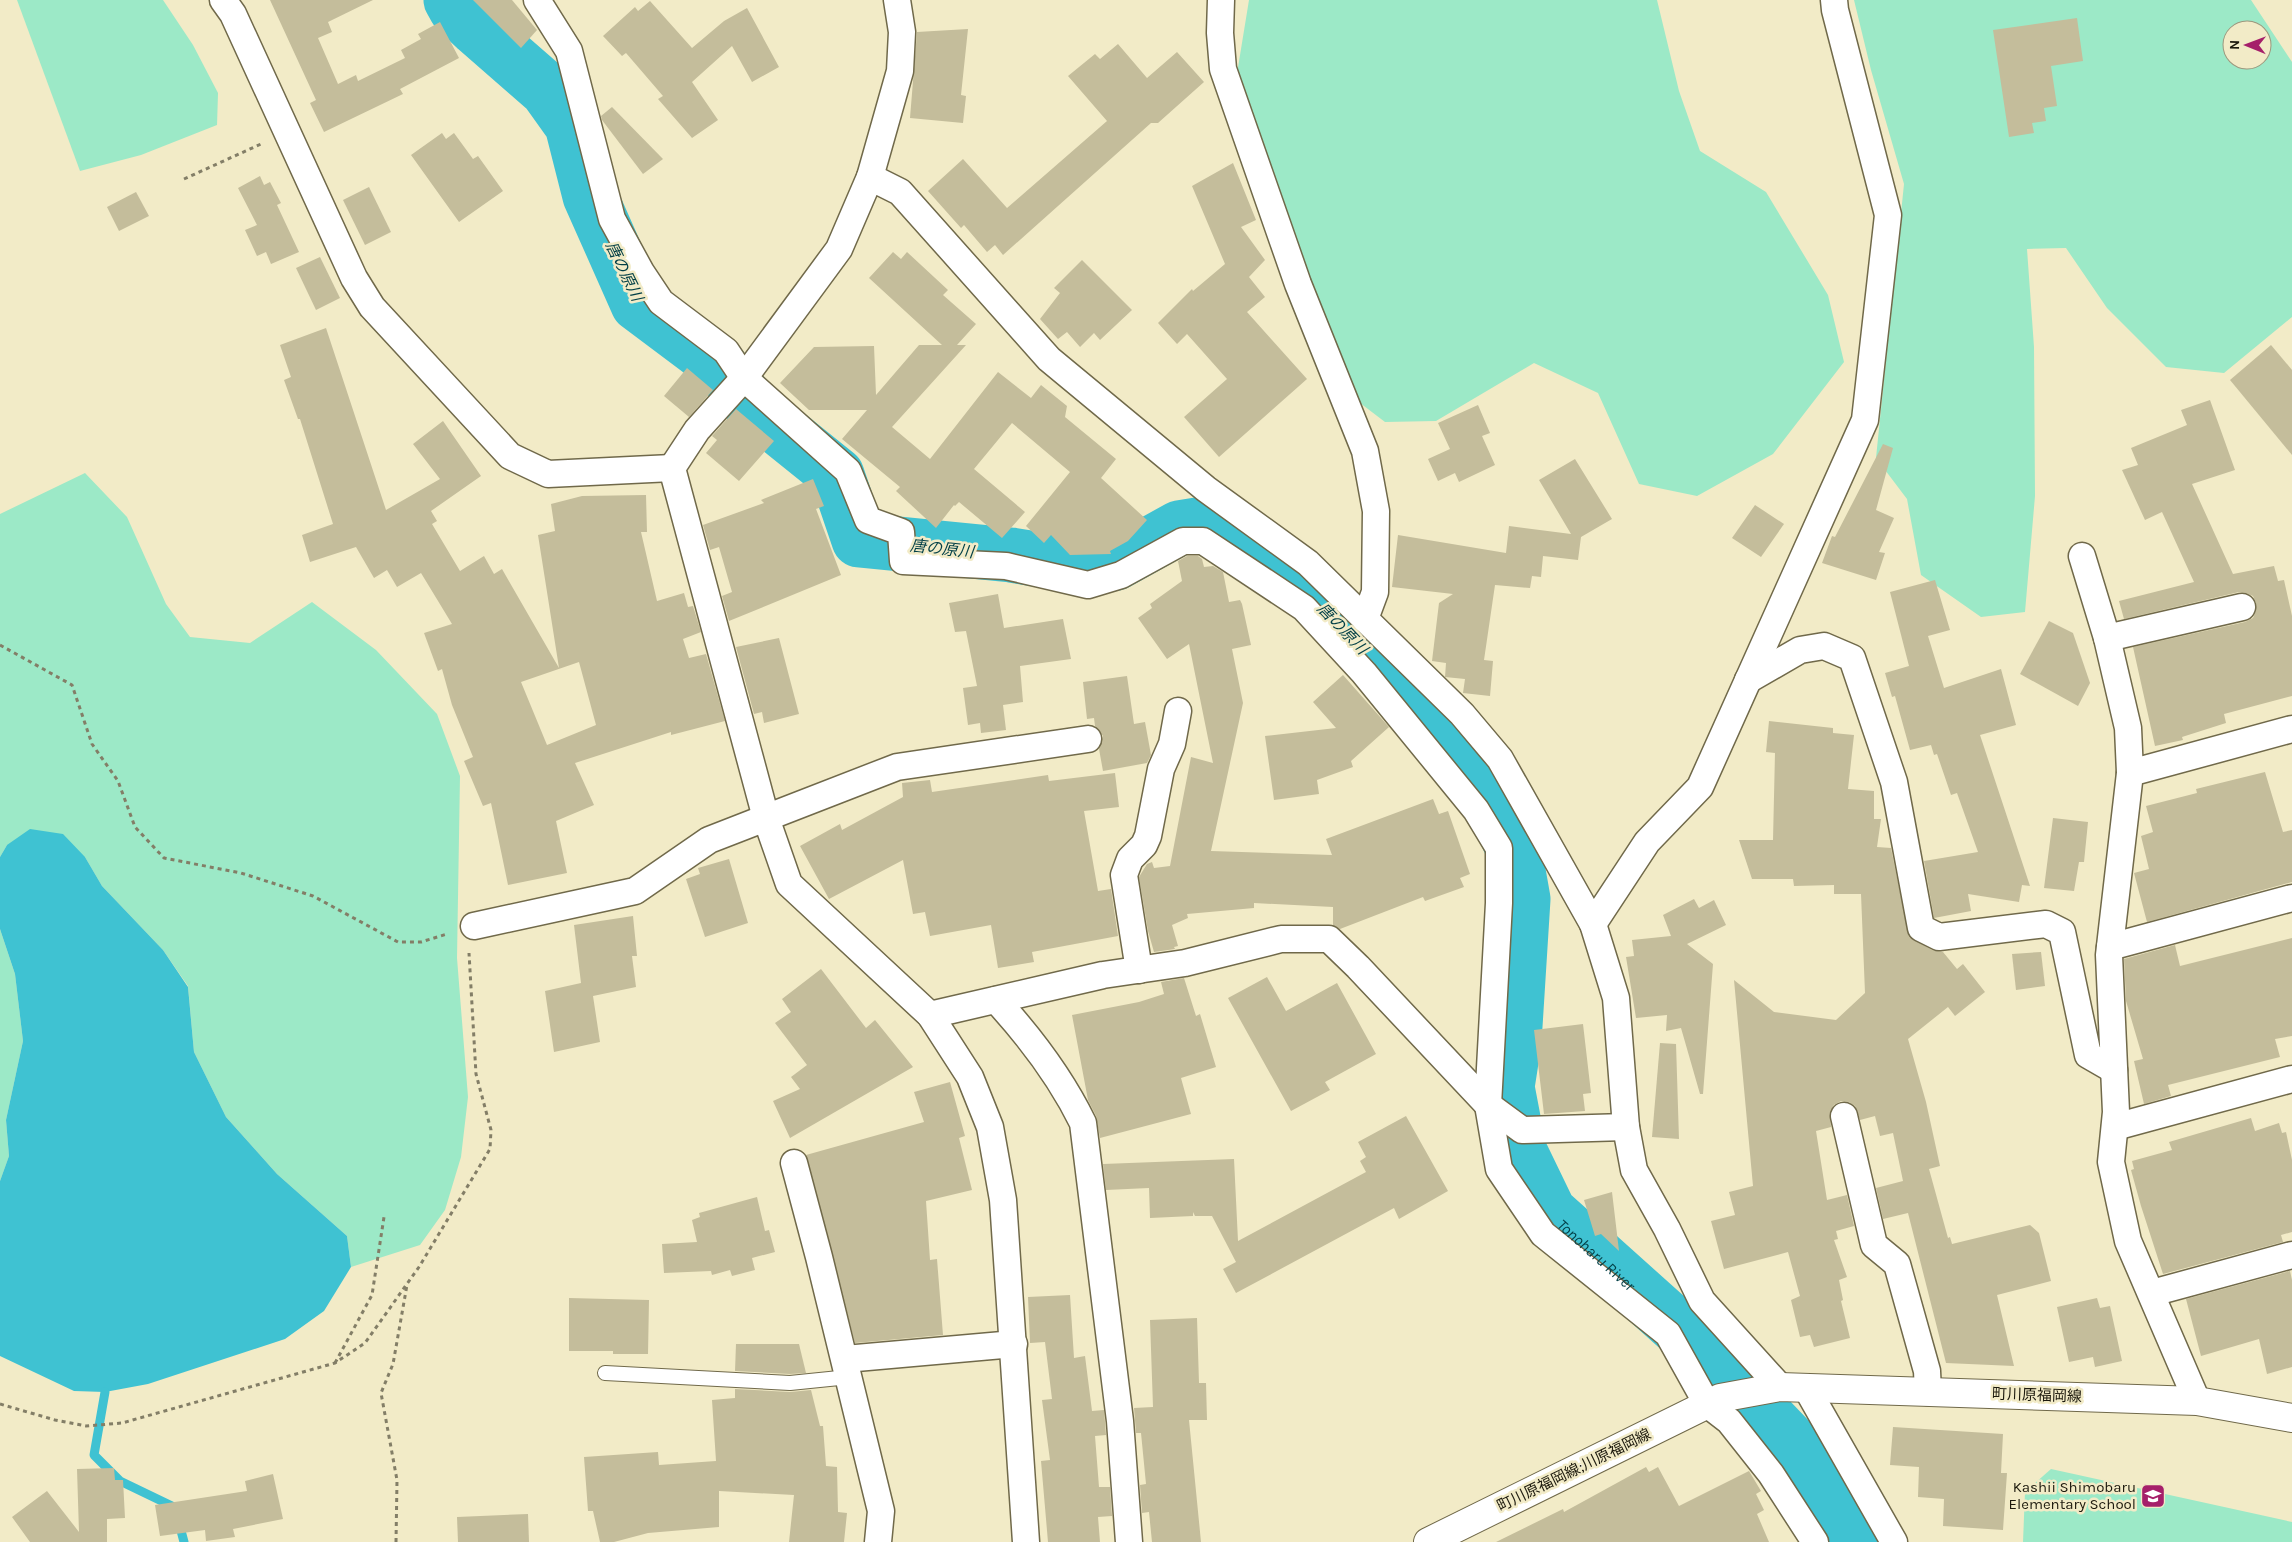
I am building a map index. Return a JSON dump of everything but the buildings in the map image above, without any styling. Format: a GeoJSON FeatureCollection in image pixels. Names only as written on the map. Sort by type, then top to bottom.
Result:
{"type":"FeatureCollection","features":[{"type":"Feature","properties":{"kind":"main road","name":"町川原福岡線;川原福岡線"},"geometry":{"type":"LineString","coordinates":[[1428,1542],[1714,1401],[1780,1387]]}},
{"type":"Feature","properties":{"kind":"main road","name":"町川原福岡線"},"geometry":{"type":"LineString","coordinates":[[1780,1387],[2197,1401],[2292,1418]]}},
{"type":"Feature","properties":{"kind":"street"},"geometry":{"type":"LineString","coordinates":[[222,0],[233,14],[354,278],[372,307],[510,456],[548,474],[672,468]]}},
{"type":"Feature","properties":{"kind":"street"},"geometry":{"type":"LineString","coordinates":[[537,0],[569,51],[612,219],[641,272],[661,302],[726,351],[744,378],[848,471],[868,520],[901,532],[903,561],[1006,566],[1088,584],[1121,575],[1182,541],[1203,542],[1304,608],[1364,674],[1476,810],[1499,848],[1499,903],[1488,1105],[1499,1169],[1543,1234],[1668,1334],[1714,1401],[1771,1474],[1815,1542]]}},
{"type":"Feature","properties":{"kind":"street"},"geometry":{"type":"LineString","coordinates":[[897,0],[902,32],[900,71],[870,177],[840,249],[744,378],[697,430],[672,468],[766,818],[789,884],[930,1015],[970,1077],[990,1127],[1003,1200],[1026,1542]]}},
{"type":"Feature","properties":{"kind":"street"},"geometry":{"type":"LineString","coordinates":[[1221,0],[1220,33],[1223,69],[1298,284],[1365,451],[1376,510],[1375,592],[1358,612],[1324,630]]}},
{"type":"Feature","properties":{"kind":"street"},"geometry":{"type":"LineString","coordinates":[[1593,924],[1647,842],[1700,787],[1865,420],[1888,215],[1834,0]]}},
{"type":"Feature","properties":{"kind":"street"},"geometry":{"type":"LineString","coordinates":[[870,177],[900,192],[1049,359],[1206,489],[1308,563],[1462,714],[1500,759],[1593,924],[1616,998],[1626,1127],[1634,1170],[1702,1302],[1780,1387]]}},
{"type":"Feature","properties":{"kind":"street"},"geometry":{"type":"LineString","coordinates":[[2082,556],[2107,638],[2128,728],[2130,773],[2110,947],[2115,1127],[2111,1162],[2128,1242],[2152,1293],[2197,1401]]}},
{"type":"Feature","properties":{"kind":"street"},"geometry":{"type":"LineString","coordinates":[[2107,638],[2242,607]]}},
{"type":"Feature","properties":{"kind":"street"},"geometry":{"type":"LineString","coordinates":[[1748,680],[1800,650],[1824,646],[1852,658],[1894,782],[1921,928],[1939,937],[2046,924],[2062,932],[2088,1055],[2114,1070]]}},
{"type":"Feature","properties":{"kind":"street"},"geometry":{"type":"LineString","coordinates":[[1139,970],[1124,875],[1130,859],[1144,845],[1148,836],[1161,769],[1172,744],[1178,712]]}},
{"type":"Feature","properties":{"kind":"street"},"geometry":{"type":"LineString","coordinates":[[2130,773],[2292,730]]}},
{"type":"Feature","properties":{"kind":"street"},"geometry":{"type":"LineString","coordinates":[[474,926],[635,891],[708,840],[897,767],[1088,739]]}},
{"type":"Feature","properties":{"kind":"street"},"geometry":{"type":"LineString","coordinates":[[2110,947],[2292,898]]}},
{"type":"Feature","properties":{"kind":"street"},"geometry":{"type":"LineString","coordinates":[[930,1015],[1103,975],[1185,963],[1281,939],[1329,939],[1358,967],[1488,1105],[1522,1130],[1626,1127]]}},
{"type":"Feature","properties":{"kind":"street"},"geometry":{"type":"LineString","coordinates":[[996,1000],[1027,1035],[1070,1097],[1083,1123],[1120,1421],[1129,1542]]}},
{"type":"Feature","properties":{"kind":"street"},"geometry":{"type":"LineString","coordinates":[[2115,1127],[2292,1079]]}},
{"type":"Feature","properties":{"kind":"street"},"geometry":{"type":"LineString","coordinates":[[1844,1116],[1874,1245],[1898,1264],[1927,1372],[1928,1392]]}},
{"type":"Feature","properties":{"kind":"street"},"geometry":{"type":"LineString","coordinates":[[794,1163],[847,1368],[881,1511],[878,1542]]}},
{"type":"Feature","properties":{"kind":"street"},"geometry":{"type":"LineString","coordinates":[[2152,1293],[2292,1255]]}},
{"type":"Feature","properties":{"kind":"street"},"geometry":{"type":"LineString","coordinates":[[847,1368],[1014,1344]]}},
{"type":"Feature","properties":{"kind":"street"},"geometry":{"type":"LineString","coordinates":[[1808,1389],[1894,1542]]}},
{"type":"Feature","properties":{"kind":"lane"},"geometry":{"type":"LineString","coordinates":[[605,1373],[790,1383],[847,1368]]}},
{"type":"Feature","properties":{"kind":"path"},"geometry":{"type":"LineString","coordinates":[[184,178],[288,132]]}},
{"type":"Feature","properties":{"kind":"path"},"geometry":{"type":"LineString","coordinates":[[0,645],[72,685],[92,744],[118,781],[135,827],[164,858],[241,873],[313,896],[398,942],[421,942],[474,926]]}},
{"type":"Feature","properties":{"kind":"path"},"geometry":{"type":"LineString","coordinates":[[0,1404],[55,1420],[86,1426],[122,1423],[335,1364],[365,1343],[408,1283],[490,1149],[491,1130],[476,1074],[468,941],[474,926]]}},
{"type":"Feature","properties":{"kind":"path"},"geometry":{"type":"LineString","coordinates":[[335,1364],[372,1294],[384,1217]]}},
{"type":"Feature","properties":{"kind":"path"},"geometry":{"type":"LineString","coordinates":[[396,1542],[397,1480],[381,1393],[393,1364],[408,1283]]}},
{"type":"Feature","properties":{"kind":"green space"},"geometry":{"type":"Polygon","coordinates":[[[17,0],[163,0],[193,45],[218,93],[217,125],[141,155],[80,171],[17,0]]]}},
{"type":"Feature","properties":{"kind":"green space"},"geometry":{"type":"Polygon","coordinates":[[[1249,0],[1657,0],[1679,91],[1700,151],[1766,192],[1828,295],[1844,362],[1773,454],[1697,496],[1639,484],[1598,393],[1534,363],[1436,421],[1385,422],[1322,374],[1233,98],[1249,0]]]}},
{"type":"Feature","properties":{"kind":"green space"},"geometry":{"type":"Polygon","coordinates":[[[1854,0],[2251,0],[2264,20],[2222,20],[2222,70],[2272,70],[2272,32],[2292,62],[2292,317],[2224,373],[2166,367],[2107,308],[2066,248],[2027,249],[2034,347],[2035,496],[2025,612],[1981,617],[1921,575],[1907,499],[1876,458],[1904,184],[1871,70],[1854,0]]]}},
{"type":"Feature","properties":{"kind":"green space"},"geometry":{"type":"Polygon","coordinates":[[[85,473],[127,517],[166,604],[190,637],[250,643],[312,602],[376,650],[437,714],[460,776],[457,958],[468,1097],[461,1157],[445,1210],[420,1245],[351,1267],[347,1236],[277,1174],[226,1117],[194,1052],[188,986],[163,950],[102,886],[85,857],[7,845],[0,857],[0,514],[85,473]]]}},
{"type":"Feature","properties":{"kind":"green space"},"geometry":{"type":"Polygon","coordinates":[[[0,929],[15,974],[23,1041],[6,1120],[9,1156],[0,1181],[0,929]]]}},
{"type":"Feature","properties":{"kind":"green space"},"geometry":{"type":"Polygon","coordinates":[[[2051,1469],[2292,1522],[2292,1542],[2023,1542],[2025,1492],[2051,1469]]]}},
{"type":"Feature","properties":{"kind":"water"},"geometry":{"type":"Polygon","coordinates":[[[30,829],[63,834],[85,857],[102,886],[163,950],[188,987],[194,1052],[226,1117],[277,1174],[347,1236],[351,1267],[324,1311],[285,1339],[148,1384],[105,1392],[74,1391],[0,1356],[0,1181],[9,1156],[6,1120],[23,1041],[15,974],[0,929],[0,857],[7,845],[30,829]]]}},
{"type":"Feature","properties":{"kind":"waterway","name":"唐の原川"},"geometry":{"type":"LineString","coordinates":[[451,0],[456,9],[476,28],[547,90],[572,125],[590,196],[638,304],[718,364],[755,409],[837,475],[859,540],[1011,555],[1092,568],[1116,563],[1179,528],[1210,523],[1301,586],[1381,667],[1494,805],[1515,854],[1523,899],[1514,1042],[1507,1087],[1519,1150],[1549,1212],[1704,1351],[1794,1445],[1819,1492],[1850,1542]]}},
{"type":"Feature","properties":{"kind":"waterway"},"geometry":{"type":"LineString","coordinates":[[105,1392],[94,1455],[120,1481],[174,1507],[175,1511]]}},
{"type":"Feature","properties":{"kind":"waterway"},"geometry":{"type":"LineString","coordinates":[[179,1523],[184,1542]]}},
{"type":"Feature","properties":{"kind":"place","name":"Kashii Shimobaru Elementary School"},"geometry":{"type":"Point","coordinates":[2153,1496]}},
{"type":"Feature","properties":{"kind":"water label","name":"Tonoharu River"},"geometry":{"type":"Point","coordinates":[1597,1255]}}]}
